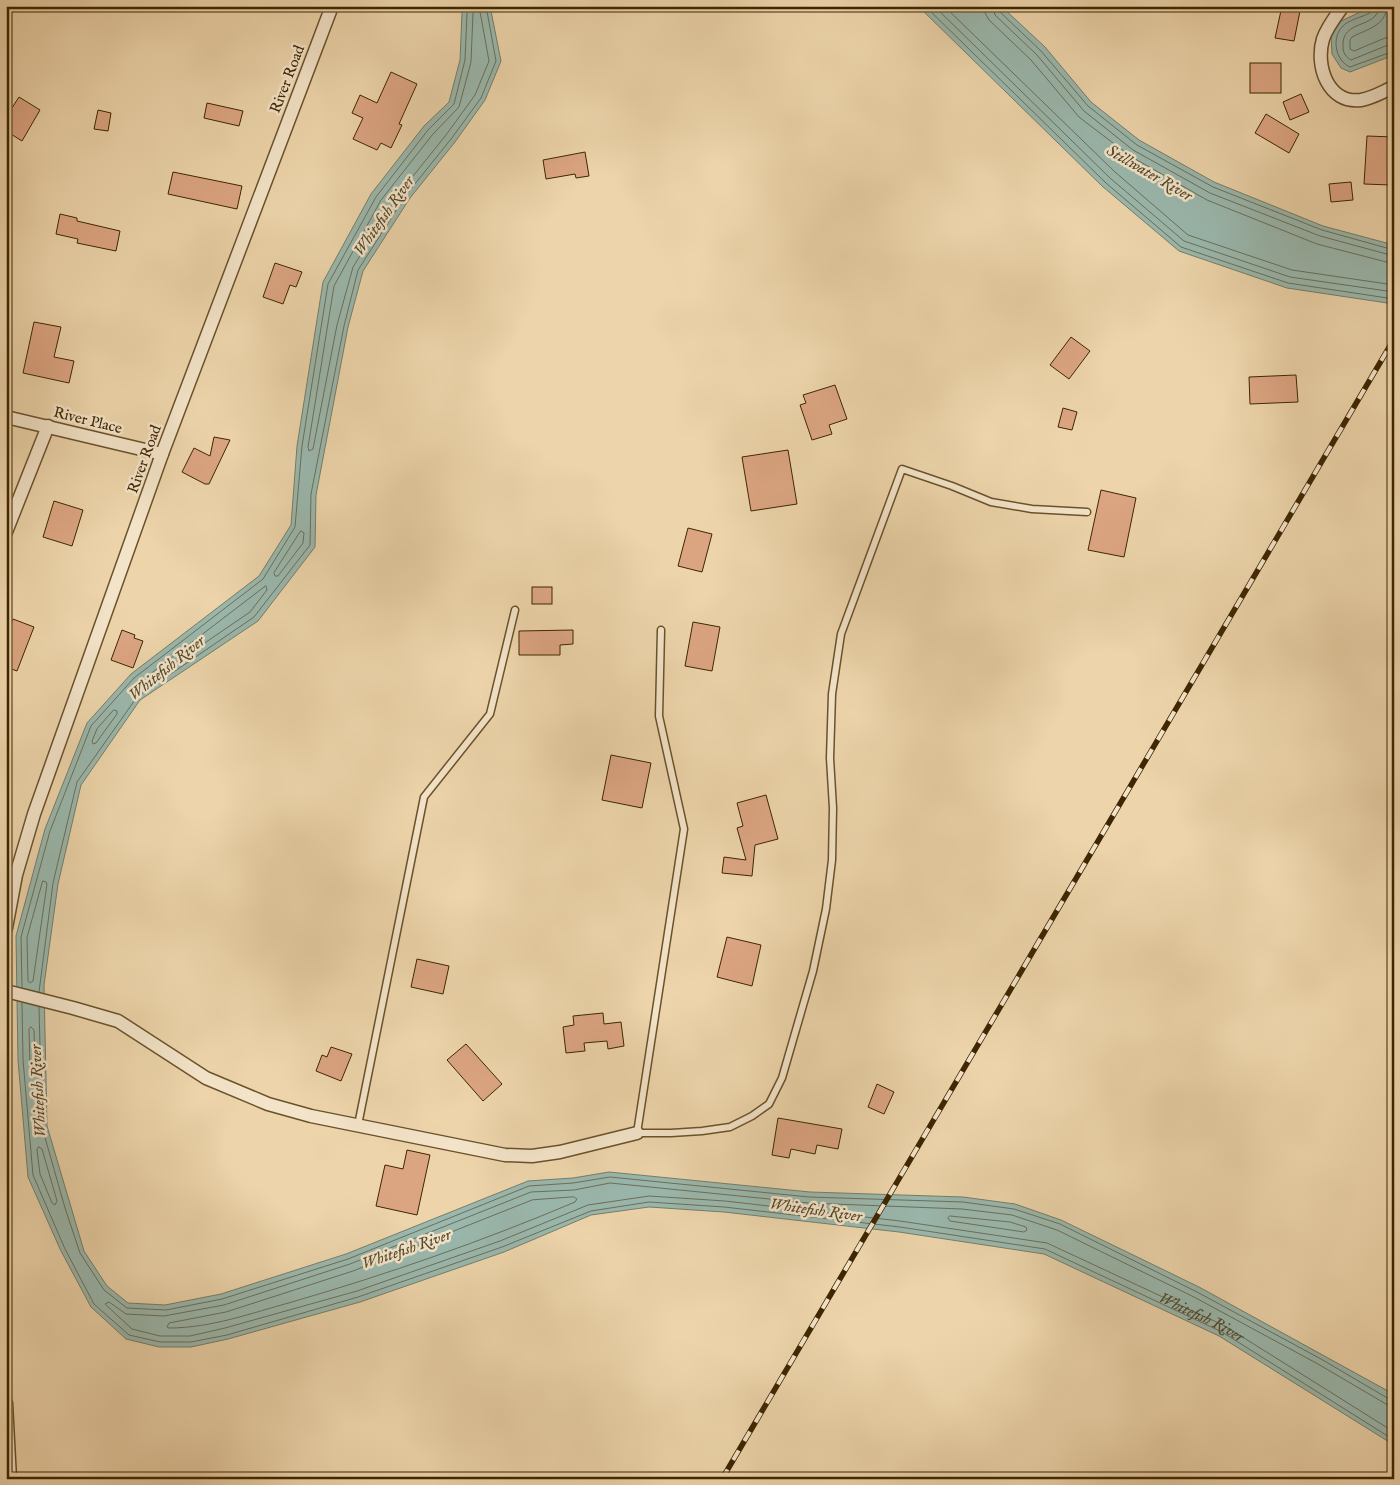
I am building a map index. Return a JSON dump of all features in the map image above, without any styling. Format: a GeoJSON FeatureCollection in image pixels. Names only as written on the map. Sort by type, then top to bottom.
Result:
{"type":"FeatureCollection","features":[{"type":"Feature","properties":{"kind":"street","name":"River Road"},"geometry":{"type":"LineString","coordinates":[[6,928],[16,875],[34,814],[162,454],[332,6]]}},
{"type":"Feature","properties":{"kind":"street"},"geometry":{"type":"LineString","coordinates":[[1343,6],[1327,30],[1322,44],[1321,65],[1332,91],[1353,100],[1366,99],[1394,87]]}},
{"type":"Feature","properties":{"kind":"street","name":"River Place"},"geometry":{"type":"LineString","coordinates":[[6,417],[162,454]]}},
{"type":"Feature","properties":{"kind":"street"},"geometry":{"type":"LineString","coordinates":[[6,532],[48,426]]}},
{"type":"Feature","properties":{"kind":"street"},"geometry":{"type":"LineString","coordinates":[[12,992],[118,1021],[178,1062],[206,1078],[268,1104],[311,1116],[505,1155],[532,1156],[560,1152],[637,1133]]}},
{"type":"Feature","properties":{"kind":"street"},"geometry":{"type":"LineString","coordinates":[[6,1403],[10,1479]]}},
{"type":"Feature","properties":{"kind":"lane"},"geometry":{"type":"LineString","coordinates":[[661,630],[659,716],[684,829],[637,1133],[702,1131],[730,1127],[752,1116],[769,1104],[782,1078],[813,971],[826,909],[832,860],[833,808],[830,758],[832,694],[839,643],[856,590],[902,469],[991,502],[1032,509],[1087,512]]}},
{"type":"Feature","properties":{"kind":"lane"},"geometry":{"type":"LineString","coordinates":[[358,1125],[424,796],[490,714],[515,610]]}},
{"type":"Feature","properties":{"kind":"water","name":"Whitefish River"},"geometry":{"type":"Polygon","coordinates":[[[460,6],[490,6],[501,61],[485,100],[455,142],[410,198],[363,271],[348,327],[316,495],[315,547],[258,621],[140,700],[81,785],[58,884],[44,985],[47,1126],[84,1251],[107,1286],[128,1303],[165,1305],[221,1294],[346,1254],[528,1181],[573,1178],[609,1172],[810,1192],[963,1197],[1015,1204],[1061,1220],[1199,1287],[1388,1391],[1394,1396],[1394,1445],[1219,1336],[1044,1254],[899,1232],[724,1212],[649,1207],[591,1215],[504,1252],[360,1302],[228,1339],[191,1347],[159,1347],[126,1339],[91,1307],[61,1251],[28,1177],[18,1060],[16,936],[45,829],[87,723],[131,674],[259,576],[291,525],[297,446],[323,282],[371,194],[424,126],[449,102],[460,60],[462,13],[460,6]]]}},
{"type":"Feature","properties":{"kind":"water","name":"Stillwater River"},"geometry":{"type":"Polygon","coordinates":[[[918,6],[1001,6],[1045,47],[1091,102],[1139,140],[1214,182],[1323,226],[1394,245],[1394,304],[1287,288],[1179,251],[1102,186],[918,6]]]}},
{"type":"Feature","properties":{"kind":"water"},"geometry":{"type":"Polygon","coordinates":[[[1373,6],[1394,6],[1394,55],[1350,72],[1341,68],[1332,54],[1331,36],[1339,22],[1373,6]]]}},
{"type":"Feature","properties":{"kind":"building"},"geometry":{"type":"Polygon","coordinates":[[[1282,6],[1301,6],[1294,41],[1275,38],[1282,6]]]}},
{"type":"Feature","properties":{"kind":"building"},"geometry":{"type":"Polygon","coordinates":[[[1250,63],[1281,63],[1281,93],[1250,93],[1250,63]]]}},
{"type":"Feature","properties":{"kind":"building"},"geometry":{"type":"Polygon","coordinates":[[[391,72],[417,84],[399,124],[402,125],[391,148],[381,143],[377,150],[353,139],[363,118],[352,113],[360,95],[377,103],[391,72]]]}},
{"type":"Feature","properties":{"kind":"building"},"geometry":{"type":"Polygon","coordinates":[[[1301,94],[1309,112],[1290,120],[1283,102],[1301,94]]]}},
{"type":"Feature","properties":{"kind":"building"},"geometry":{"type":"Polygon","coordinates":[[[19,97],[40,110],[22,141],[6,131],[6,109],[10,111],[19,97]]]}},
{"type":"Feature","properties":{"kind":"building"},"geometry":{"type":"Polygon","coordinates":[[[207,103],[243,111],[239,126],[204,118],[207,103]]]}},
{"type":"Feature","properties":{"kind":"building"},"geometry":{"type":"Polygon","coordinates":[[[98,110],[111,113],[108,131],[94,129],[98,110]]]}},
{"type":"Feature","properties":{"kind":"building"},"geometry":{"type":"Polygon","coordinates":[[[1266,114],[1299,134],[1289,153],[1255,133],[1266,114]]]}},
{"type":"Feature","properties":{"kind":"building"},"geometry":{"type":"Polygon","coordinates":[[[1367,136],[1394,137],[1391,185],[1364,184],[1367,136]]]}},
{"type":"Feature","properties":{"kind":"building"},"geometry":{"type":"Polygon","coordinates":[[[585,152],[589,176],[576,178],[575,174],[546,179],[543,160],[585,152]]]}},
{"type":"Feature","properties":{"kind":"building"},"geometry":{"type":"Polygon","coordinates":[[[173,172],[242,186],[237,209],[168,194],[173,172]]]}},
{"type":"Feature","properties":{"kind":"building"},"geometry":{"type":"Polygon","coordinates":[[[1351,182],[1353,200],[1331,202],[1329,184],[1351,182]]]}},
{"type":"Feature","properties":{"kind":"building"},"geometry":{"type":"Polygon","coordinates":[[[60,214],[77,218],[77,221],[120,231],[116,251],[77,243],[78,239],[56,234],[60,214]]]}},
{"type":"Feature","properties":{"kind":"building"},"geometry":{"type":"Polygon","coordinates":[[[275,263],[302,272],[296,287],[290,285],[283,304],[263,297],[275,263]]]}},
{"type":"Feature","properties":{"kind":"building"},"geometry":{"type":"Polygon","coordinates":[[[34,322],[61,327],[54,357],[74,361],[69,383],[23,373],[34,322]]]}},
{"type":"Feature","properties":{"kind":"building"},"geometry":{"type":"Polygon","coordinates":[[[1071,337],[1090,351],[1069,379],[1050,365],[1071,337]]]}},
{"type":"Feature","properties":{"kind":"building"},"geometry":{"type":"Polygon","coordinates":[[[1296,375],[1298,402],[1250,404],[1249,377],[1296,375]]]}},
{"type":"Feature","properties":{"kind":"building"},"geometry":{"type":"Polygon","coordinates":[[[835,385],[847,419],[829,425],[832,434],[812,440],[800,405],[806,403],[803,395],[835,385]]]}},
{"type":"Feature","properties":{"kind":"building"},"geometry":{"type":"Polygon","coordinates":[[[1063,408],[1077,412],[1072,430],[1058,427],[1063,408]]]}},
{"type":"Feature","properties":{"kind":"building"},"geometry":{"type":"Polygon","coordinates":[[[214,437],[230,440],[209,484],[205,484],[182,472],[194,448],[210,456],[214,437]]]}},
{"type":"Feature","properties":{"kind":"building"},"geometry":{"type":"Polygon","coordinates":[[[788,450],[797,504],[751,511],[742,457],[788,450]]]}},
{"type":"Feature","properties":{"kind":"building"},"geometry":{"type":"Polygon","coordinates":[[[1101,490],[1136,498],[1124,557],[1088,550],[1101,490]]]}},
{"type":"Feature","properties":{"kind":"building"},"geometry":{"type":"Polygon","coordinates":[[[54,501],[83,510],[72,546],[43,537],[54,501]]]}},
{"type":"Feature","properties":{"kind":"building"},"geometry":{"type":"Polygon","coordinates":[[[688,528],[712,534],[702,572],[678,566],[688,528]]]}},
{"type":"Feature","properties":{"kind":"building"},"geometry":{"type":"Polygon","coordinates":[[[532,587],[552,587],[552,604],[532,604],[532,587]]]}},
{"type":"Feature","properties":{"kind":"building"},"geometry":{"type":"Polygon","coordinates":[[[13,619],[34,627],[17,671],[6,667],[6,638],[13,619]]]}},
{"type":"Feature","properties":{"kind":"building"},"geometry":{"type":"Polygon","coordinates":[[[693,622],[720,627],[712,671],[685,666],[693,622]]]}},
{"type":"Feature","properties":{"kind":"building"},"geometry":{"type":"Polygon","coordinates":[[[122,630],[135,635],[134,638],[143,641],[133,668],[111,660],[122,630]]]}},
{"type":"Feature","properties":{"kind":"building"},"geometry":{"type":"Polygon","coordinates":[[[573,630],[573,644],[560,645],[560,655],[519,655],[519,631],[573,630]]]}},
{"type":"Feature","properties":{"kind":"building"},"geometry":{"type":"Polygon","coordinates":[[[611,755],[651,763],[642,808],[602,800],[611,755]]]}},
{"type":"Feature","properties":{"kind":"building"},"geometry":{"type":"Polygon","coordinates":[[[766,795],[778,839],[755,845],[752,876],[722,873],[724,857],[746,860],[737,828],[743,826],[737,803],[766,795]]]}},
{"type":"Feature","properties":{"kind":"building"},"geometry":{"type":"Polygon","coordinates":[[[727,937],[761,945],[752,986],[717,977],[727,937]]]}},
{"type":"Feature","properties":{"kind":"building"},"geometry":{"type":"Polygon","coordinates":[[[417,959],[449,966],[443,994],[411,987],[417,959]]]}},
{"type":"Feature","properties":{"kind":"building"},"geometry":{"type":"Polygon","coordinates":[[[603,1013],[604,1024],[621,1022],[624,1046],[608,1049],[607,1041],[584,1043],[585,1051],[566,1053],[563,1027],[574,1025],[573,1016],[603,1013]]]}},
{"type":"Feature","properties":{"kind":"building"},"geometry":{"type":"Polygon","coordinates":[[[466,1044],[502,1084],[483,1101],[447,1060],[466,1044]]]}},
{"type":"Feature","properties":{"kind":"building"},"geometry":{"type":"Polygon","coordinates":[[[331,1047],[352,1054],[341,1081],[316,1071],[322,1055],[327,1057],[331,1047]]]}},
{"type":"Feature","properties":{"kind":"building"},"geometry":{"type":"Polygon","coordinates":[[[877,1084],[894,1092],[884,1114],[868,1107],[877,1084]]]}},
{"type":"Feature","properties":{"kind":"building"},"geometry":{"type":"Polygon","coordinates":[[[778,1118],[842,1129],[838,1149],[817,1145],[815,1154],[791,1149],[789,1158],[772,1155],[778,1118]]]}},
{"type":"Feature","properties":{"kind":"building"},"geometry":{"type":"Polygon","coordinates":[[[407,1150],[430,1155],[417,1215],[376,1206],[385,1165],[403,1169],[407,1150]]]}},
{"type":"Feature","properties":{"kind":"railway"},"geometry":{"type":"LineString","coordinates":[[722,1479],[1394,339]]}}]}
